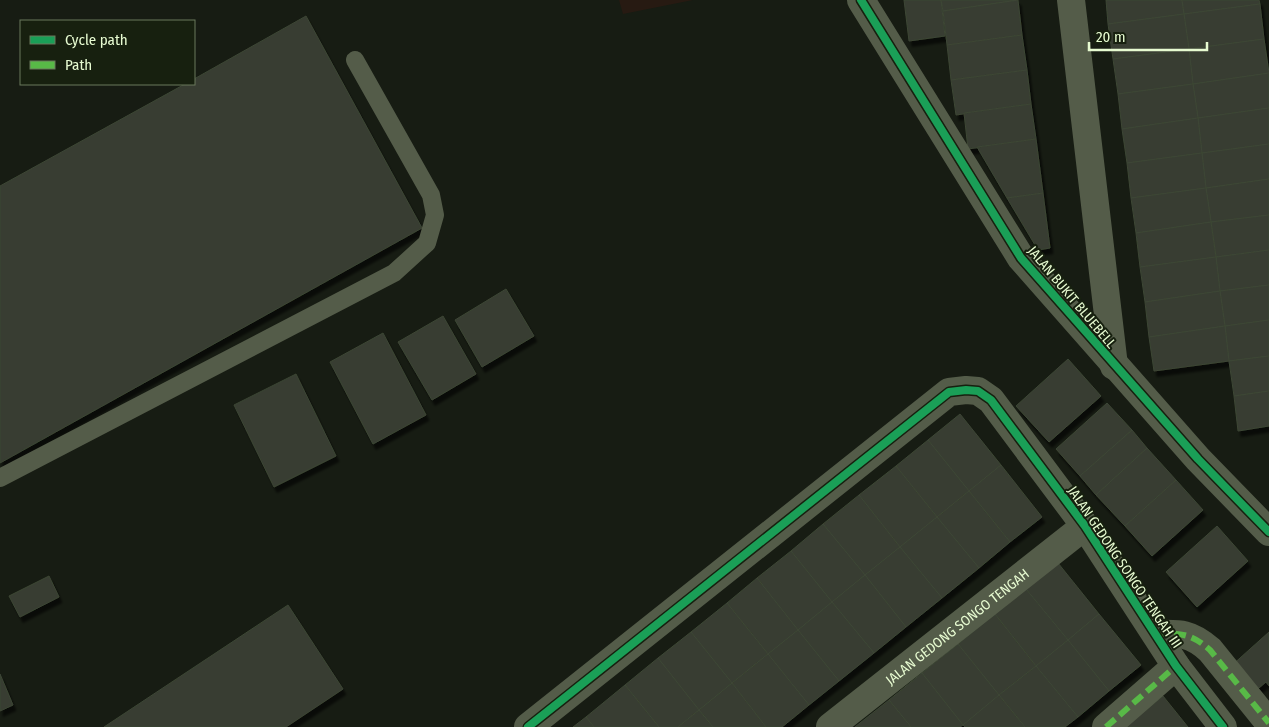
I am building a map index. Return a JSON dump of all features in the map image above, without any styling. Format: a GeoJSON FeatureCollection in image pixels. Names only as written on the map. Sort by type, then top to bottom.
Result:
{"type":"FeatureCollection","features":[{"type":"Feature","properties":{"kind":"street","name":"JALAN BUKIT BLUEBELL"},"geometry":{"type":"LineString","coordinates":[[861,0],[1021,258],[1114,366],[1198,459],[1269,532]]}},
{"type":"Feature","properties":{"kind":"street"},"geometry":{"type":"LineString","coordinates":[[1071,0],[1114,366]]}},
{"type":"Feature","properties":{"kind":"street","name":"JALAN GEDONG SONGO TENGAH III"},"geometry":{"type":"LineString","coordinates":[[528,727],[949,392],[966,390],[978,391],[991,400],[1086,526],[1176,666],[1223,727]]}},
{"type":"Feature","properties":{"kind":"street","name":"JALAN GEDONG SONGO TENGAH"},"geometry":{"type":"LineString","coordinates":[[830,727],[1086,526]]}},
{"type":"Feature","properties":{"kind":"street"},"geometry":{"type":"LineString","coordinates":[[1156,634],[1180,633],[1201,642],[1210,650],[1269,723]]}},
{"type":"Feature","properties":{"kind":"street"},"geometry":{"type":"LineString","coordinates":[[1106,727],[1176,666]]}},
{"type":"Feature","properties":{"kind":"lane"},"geometry":{"type":"LineString","coordinates":[[0,478],[394,273],[427,243],[435,215],[431,195],[355,60]]}},
{"type":"Feature","properties":{"kind":"shaded area"},"geometry":{"type":"Polygon","coordinates":[[[619,0],[693,0],[623,14],[619,0]]]}},
{"type":"Feature","properties":{"kind":"building"},"geometry":{"type":"Polygon","coordinates":[[[904,0],[941,0],[945,36],[909,41],[904,0]]]}},
{"type":"Feature","properties":{"kind":"building"},"geometry":{"type":"Polygon","coordinates":[[[941,0],[1018,0],[943,11],[941,0]]]}},
{"type":"Feature","properties":{"kind":"building"},"geometry":{"type":"Polygon","coordinates":[[[1018,0],[1022,35],[947,45],[943,11],[1018,0]]]}},
{"type":"Feature","properties":{"kind":"building"},"geometry":{"type":"Polygon","coordinates":[[[1106,0],[1182,0],[1184,14],[1108,24],[1106,0]]]}},
{"type":"Feature","properties":{"kind":"building"},"geometry":{"type":"Polygon","coordinates":[[[1182,0],[1259,0],[1260,4],[1184,14],[1182,0]]]}},
{"type":"Feature","properties":{"kind":"building"},"geometry":{"type":"Polygon","coordinates":[[[1260,4],[1264,39],[1189,49],[1184,14],[1260,4]]]}},
{"type":"Feature","properties":{"kind":"building"},"geometry":{"type":"Polygon","coordinates":[[[1184,14],[1189,49],[1113,59],[1108,24],[1184,14]]]}},
{"type":"Feature","properties":{"kind":"building"},"geometry":{"type":"Polygon","coordinates":[[[306,16],[422,228],[0,463],[0,186],[183,85],[195,85],[195,78],[306,16]]]}},
{"type":"Feature","properties":{"kind":"building"},"geometry":{"type":"Polygon","coordinates":[[[1022,35],[1027,70],[951,80],[947,45],[1022,35]]]}},
{"type":"Feature","properties":{"kind":"building"},"geometry":{"type":"Polygon","coordinates":[[[1264,39],[1269,73],[1193,84],[1189,49],[1264,39]]]}},
{"type":"Feature","properties":{"kind":"building"},"geometry":{"type":"Polygon","coordinates":[[[1189,49],[1193,84],[1118,94],[1113,59],[1189,49]]]}},
{"type":"Feature","properties":{"kind":"building"},"geometry":{"type":"Polygon","coordinates":[[[1027,70],[1031,104],[956,115],[951,80],[1027,70]]]}},
{"type":"Feature","properties":{"kind":"building"},"geometry":{"type":"Polygon","coordinates":[[[1269,73],[1269,108],[1198,118],[1193,84],[1269,73]]]}},
{"type":"Feature","properties":{"kind":"building"},"geometry":{"type":"Polygon","coordinates":[[[1193,84],[1198,118],[1122,129],[1118,94],[1193,84]]]}},
{"type":"Feature","properties":{"kind":"building"},"geometry":{"type":"Polygon","coordinates":[[[1031,104],[1036,139],[968,149],[964,113],[1031,104]]]}},
{"type":"Feature","properties":{"kind":"building"},"geometry":{"type":"Polygon","coordinates":[[[1269,108],[1269,144],[1202,153],[1198,118],[1269,108]]]}},
{"type":"Feature","properties":{"kind":"building"},"geometry":{"type":"Polygon","coordinates":[[[1198,118],[1202,153],[1127,163],[1122,129],[1198,118]]]}},
{"type":"Feature","properties":{"kind":"building"},"geometry":{"type":"Polygon","coordinates":[[[1036,139],[1043,193],[1007,198],[977,147],[1036,139]]]}},
{"type":"Feature","properties":{"kind":"building"},"geometry":{"type":"Polygon","coordinates":[[[1269,144],[1269,179],[1206,188],[1202,153],[1269,144]]]}},
{"type":"Feature","properties":{"kind":"building"},"geometry":{"type":"Polygon","coordinates":[[[1202,153],[1206,188],[1131,198],[1127,163],[1202,153]]]}},
{"type":"Feature","properties":{"kind":"building"},"geometry":{"type":"Polygon","coordinates":[[[1269,179],[1269,215],[1211,222],[1206,188],[1269,179]]]}},
{"type":"Feature","properties":{"kind":"building"},"geometry":{"type":"Polygon","coordinates":[[[1206,188],[1211,222],[1136,233],[1131,198],[1206,188]]]}},
{"type":"Feature","properties":{"kind":"building"},"geometry":{"type":"Polygon","coordinates":[[[1043,193],[1050,248],[1038,250],[1007,198],[1043,193]]]}},
{"type":"Feature","properties":{"kind":"building"},"geometry":{"type":"Polygon","coordinates":[[[1269,215],[1269,250],[1216,257],[1211,222],[1269,215]]]}},
{"type":"Feature","properties":{"kind":"building"},"geometry":{"type":"Polygon","coordinates":[[[1211,222],[1216,257],[1140,267],[1136,233],[1211,222]]]}},
{"type":"Feature","properties":{"kind":"building"},"geometry":{"type":"Polygon","coordinates":[[[1269,250],[1269,285],[1220,291],[1216,257],[1269,250]]]}},
{"type":"Feature","properties":{"kind":"building"},"geometry":{"type":"Polygon","coordinates":[[[1216,257],[1220,291],[1145,302],[1140,267],[1216,257]]]}},
{"type":"Feature","properties":{"kind":"building"},"geometry":{"type":"Polygon","coordinates":[[[1269,285],[1269,320],[1225,326],[1220,291],[1269,285]]]}},
{"type":"Feature","properties":{"kind":"building"},"geometry":{"type":"Polygon","coordinates":[[[506,289],[534,336],[482,367],[455,320],[506,289]]]}},
{"type":"Feature","properties":{"kind":"building"},"geometry":{"type":"Polygon","coordinates":[[[1220,291],[1225,326],[1149,337],[1145,302],[1220,291]]]}},
{"type":"Feature","properties":{"kind":"building"},"geometry":{"type":"Polygon","coordinates":[[[443,316],[476,374],[432,400],[398,342],[443,316]]]}},
{"type":"Feature","properties":{"kind":"building"},"geometry":{"type":"Polygon","coordinates":[[[1269,320],[1269,356],[1229,361],[1225,326],[1269,320]]]}},
{"type":"Feature","properties":{"kind":"building"},"geometry":{"type":"Polygon","coordinates":[[[1225,326],[1229,361],[1154,371],[1149,337],[1225,326]]]}},
{"type":"Feature","properties":{"kind":"building"},"geometry":{"type":"Polygon","coordinates":[[[383,333],[426,415],[373,444],[330,362],[383,333]]]}},
{"type":"Feature","properties":{"kind":"building"},"geometry":{"type":"Polygon","coordinates":[[[1269,356],[1269,391],[1234,396],[1229,361],[1269,356]]]}},
{"type":"Feature","properties":{"kind":"building"},"geometry":{"type":"Polygon","coordinates":[[[1068,359],[1101,396],[1049,442],[1016,406],[1068,359]]]}},
{"type":"Feature","properties":{"kind":"building"},"geometry":{"type":"Polygon","coordinates":[[[296,374],[336,456],[274,487],[234,405],[296,374]]]}},
{"type":"Feature","properties":{"kind":"building"},"geometry":{"type":"Polygon","coordinates":[[[1269,391],[1269,426],[1238,431],[1234,396],[1269,391]]]}},
{"type":"Feature","properties":{"kind":"building"},"geometry":{"type":"Polygon","coordinates":[[[1107,403],[1132,430],[1080,476],[1056,449],[1107,403]]]}},
{"type":"Feature","properties":{"kind":"building"},"geometry":{"type":"Polygon","coordinates":[[[960,414],[1001,465],[969,491],[928,440],[960,414]]]}},
{"type":"Feature","properties":{"kind":"building"},"geometry":{"type":"Polygon","coordinates":[[[1132,430],[1147,448],[1096,495],[1080,476],[1132,430]]]}},
{"type":"Feature","properties":{"kind":"building"},"geometry":{"type":"Polygon","coordinates":[[[928,440],[969,491],[937,517],[896,466],[928,440]]]}},
{"type":"Feature","properties":{"kind":"building"},"geometry":{"type":"Polygon","coordinates":[[[1147,448],[1176,480],[1125,526],[1096,495],[1147,448]]]}},
{"type":"Feature","properties":{"kind":"building"},"geometry":{"type":"Polygon","coordinates":[[[1001,465],[1042,517],[1010,542],[969,491],[1001,465]]]}},
{"type":"Feature","properties":{"kind":"building"},"geometry":{"type":"Polygon","coordinates":[[[896,466],[937,517],[900,547],[859,495],[896,466]]]}},
{"type":"Feature","properties":{"kind":"building"},"geometry":{"type":"Polygon","coordinates":[[[1176,480],[1203,510],[1152,556],[1125,526],[1176,480]]]}},
{"type":"Feature","properties":{"kind":"building"},"geometry":{"type":"Polygon","coordinates":[[[969,491],[1010,542],[979,568],[937,517],[969,491]]]}},
{"type":"Feature","properties":{"kind":"building"},"geometry":{"type":"Polygon","coordinates":[[[859,495],[900,547],[865,575],[823,524],[859,495]]]}},
{"type":"Feature","properties":{"kind":"building"},"geometry":{"type":"Polygon","coordinates":[[[937,517],[979,568],[942,598],[900,547],[937,517]]]}},
{"type":"Feature","properties":{"kind":"building"},"geometry":{"type":"Polygon","coordinates":[[[823,524],[865,575],[832,602],[791,551],[823,524]]]}},
{"type":"Feature","properties":{"kind":"building"},"geometry":{"type":"Polygon","coordinates":[[[1217,526],[1248,561],[1197,607],[1166,572],[1217,526]]]}},
{"type":"Feature","properties":{"kind":"building"},"geometry":{"type":"Polygon","coordinates":[[[900,547],[942,598],[906,627],[865,575],[900,547]]]}},
{"type":"Feature","properties":{"kind":"building"},"geometry":{"type":"Polygon","coordinates":[[[791,551],[832,602],[798,630],[757,578],[791,551]]]}},
{"type":"Feature","properties":{"kind":"building"},"geometry":{"type":"Polygon","coordinates":[[[1058,563],[1099,614],[1068,640],[1026,589],[1058,563]]]}},
{"type":"Feature","properties":{"kind":"building"},"geometry":{"type":"Polygon","coordinates":[[[865,575],[906,627],[874,653],[832,602],[865,575]]]}},
{"type":"Feature","properties":{"kind":"building"},"geometry":{"type":"Polygon","coordinates":[[[49,576],[59,597],[20,617],[9,596],[49,576]]]}},
{"type":"Feature","properties":{"kind":"building"},"geometry":{"type":"Polygon","coordinates":[[[757,578],[798,630],[768,654],[727,603],[757,578]]]}},
{"type":"Feature","properties":{"kind":"building"},"geometry":{"type":"Polygon","coordinates":[[[1026,589],[1068,640],[1036,666],[995,614],[1026,589]]]}},
{"type":"Feature","properties":{"kind":"building"},"geometry":{"type":"Polygon","coordinates":[[[832,602],[874,653],[839,681],[798,630],[832,602]]]}},
{"type":"Feature","properties":{"kind":"building"},"geometry":{"type":"Polygon","coordinates":[[[727,603],[768,654],[732,683],[691,632],[727,603]]]}},
{"type":"Feature","properties":{"kind":"building"},"geometry":{"type":"Polygon","coordinates":[[[288,605],[343,689],[286,727],[104,727],[288,605]]]}},
{"type":"Feature","properties":{"kind":"building"},"geometry":{"type":"Polygon","coordinates":[[[995,614],[1036,666],[999,695],[958,644],[995,614]]]}},
{"type":"Feature","properties":{"kind":"building"},"geometry":{"type":"Polygon","coordinates":[[[1099,614],[1141,665],[1109,691],[1068,640],[1099,614]]]}},
{"type":"Feature","properties":{"kind":"building"},"geometry":{"type":"Polygon","coordinates":[[[798,630],[839,681],[809,705],[768,654],[798,630]]]}},
{"type":"Feature","properties":{"kind":"building"},"geometry":{"type":"Polygon","coordinates":[[[691,632],[732,683],[699,710],[658,658],[691,632]]]}},
{"type":"Feature","properties":{"kind":"building"},"geometry":{"type":"Polygon","coordinates":[[[1269,632],[1269,686],[1266,682],[1253,693],[1230,667],[1269,632]]]}},
{"type":"Feature","properties":{"kind":"building"},"geometry":{"type":"Polygon","coordinates":[[[1068,640],[1109,691],[1078,717],[1036,666],[1068,640]]]}},
{"type":"Feature","properties":{"kind":"building"},"geometry":{"type":"Polygon","coordinates":[[[958,644],[999,695],[963,725],[922,673],[958,644]]]}},
{"type":"Feature","properties":{"kind":"building"},"geometry":{"type":"Polygon","coordinates":[[[768,654],[809,705],[782,727],[766,727],[732,683],[768,654]]]}},
{"type":"Feature","properties":{"kind":"building"},"geometry":{"type":"Polygon","coordinates":[[[658,658],[699,710],[678,727],[659,727],[625,685],[658,658]]]}},
{"type":"Feature","properties":{"kind":"building"},"geometry":{"type":"Polygon","coordinates":[[[1036,666],[1078,717],[1065,727],[1025,727],[999,695],[1036,666]]]}},
{"type":"Feature","properties":{"kind":"building"},"geometry":{"type":"Polygon","coordinates":[[[922,673],[963,725],[960,727],[911,727],[889,700],[922,673]]]}},
{"type":"Feature","properties":{"kind":"building"},"geometry":{"type":"Polygon","coordinates":[[[0,674],[13,705],[0,711],[0,674]]]}},
{"type":"Feature","properties":{"kind":"building"},"geometry":{"type":"Polygon","coordinates":[[[732,683],[766,727],[713,727],[699,710],[732,683]]]}},
{"type":"Feature","properties":{"kind":"building"},"geometry":{"type":"Polygon","coordinates":[[[625,685],[659,727],[594,727],[586,717],[625,685]]]}},
{"type":"Feature","properties":{"kind":"building"},"geometry":{"type":"Polygon","coordinates":[[[999,695],[1025,727],[965,727],[963,725],[999,695]]]}},
{"type":"Feature","properties":{"kind":"building"},"geometry":{"type":"Polygon","coordinates":[[[1163,696],[1188,727],[1127,726],[1163,696]]]}},
{"type":"Feature","properties":{"kind":"building"},"geometry":{"type":"Polygon","coordinates":[[[889,700],[911,727],[855,727],[889,700]]]}},
{"type":"Feature","properties":{"kind":"building"},"geometry":{"type":"Polygon","coordinates":[[[699,710],[713,727],[678,727],[699,710]]]}},
{"type":"Feature","properties":{"kind":"building"},"geometry":{"type":"Polygon","coordinates":[[[586,717],[594,727],[573,727],[586,717]]]}},
{"type":"Feature","properties":{"kind":"marked path"},"geometry":{"type":"LineString","coordinates":[[1156,634],[1185,635],[1203,644],[1210,650],[1269,723]]}},
{"type":"Feature","properties":{"kind":"marked path"},"geometry":{"type":"LineString","coordinates":[[1106,727],[1176,666]]}},
{"type":"Feature","properties":{"kind":"cycle path"},"geometry":{"type":"LineString","coordinates":[[861,0],[1021,258],[1198,459],[1269,532]]}},
{"type":"Feature","properties":{"kind":"cycle path"},"geometry":{"type":"LineString","coordinates":[[528,727],[949,392],[966,390],[978,391],[991,400],[1085,526],[1176,666],[1223,727]]}}]}
